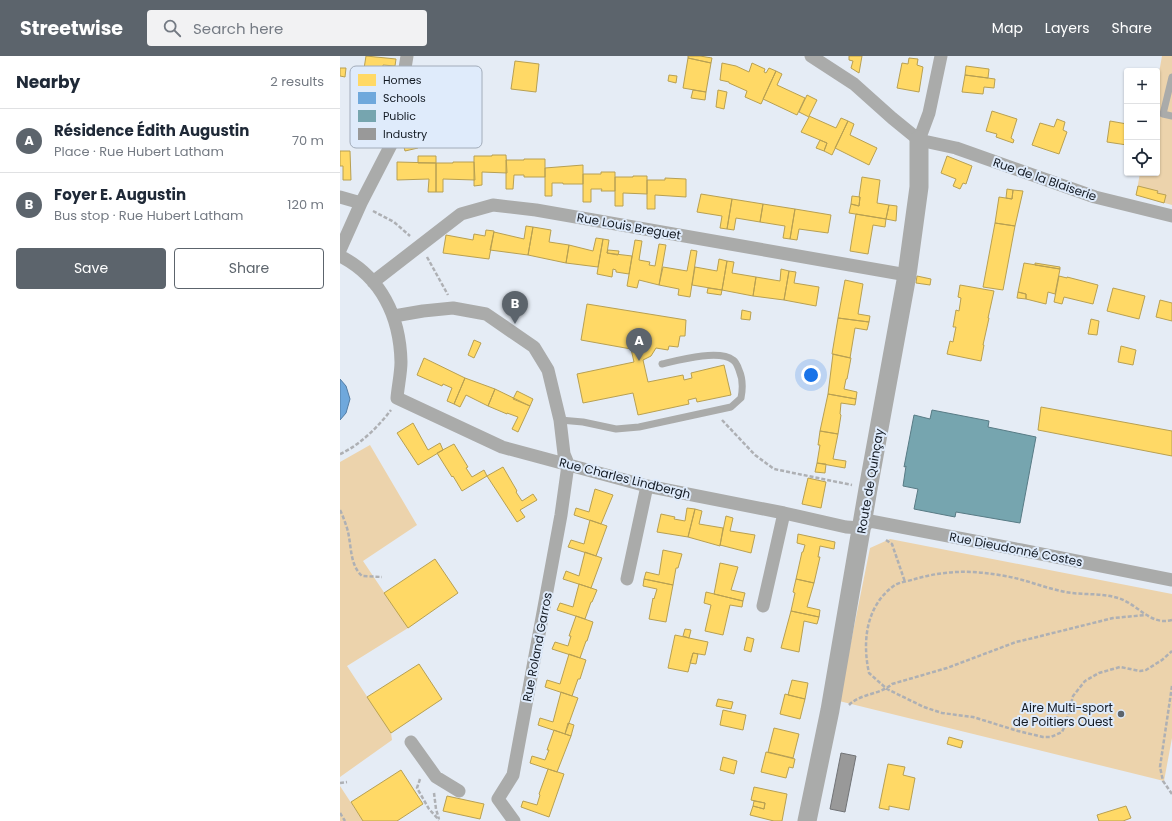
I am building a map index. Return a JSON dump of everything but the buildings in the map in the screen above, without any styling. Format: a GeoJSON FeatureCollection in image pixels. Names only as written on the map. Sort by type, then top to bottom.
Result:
{"type":"FeatureCollection","features":[{"type":"Feature","properties":{"kind":"street"},"geometry":{"type":"LineString","coordinates":[[405,66],[407,56]]}},
{"type":"Feature","properties":{"kind":"street"},"geometry":{"type":"LineString","coordinates":[[811,56],[854,84],[919,140],[929,113],[941,56]]}},
{"type":"Feature","properties":{"kind":"street","name":"Rue de la Blaiserie"},"geometry":{"type":"LineString","coordinates":[[919,140],[956,148],[1095,197],[1172,216]]}},
{"type":"Feature","properties":{"kind":"street","name":"Route de Quinçay"},"geometry":{"type":"LineString","coordinates":[[807,821],[830,710],[907,274],[919,187],[919,140]]}},
{"type":"Feature","properties":{"kind":"street"},"geometry":{"type":"LineString","coordinates":[[340,250],[361,203],[389,148]]}},
{"type":"Feature","properties":{"kind":"street"},"geometry":{"type":"LineString","coordinates":[[340,197],[361,203]]}},
{"type":"Feature","properties":{"kind":"street","name":"Rue Louis Breguet"},"geometry":{"type":"LineString","coordinates":[[374,282],[461,214],[493,205],[536,210],[907,274]]}},
{"type":"Feature","properties":{"kind":"street"},"geometry":{"type":"LineString","coordinates":[[340,256],[352,263],[374,282],[386,299],[394,316],[399,339],[401,363],[397,398]]}},
{"type":"Feature","properties":{"kind":"street"},"geometry":{"type":"LineString","coordinates":[[394,316],[453,308],[486,314],[534,347],[548,370],[560,420],[564,454],[568,464]]}},
{"type":"Feature","properties":{"kind":"street","name":"Rue Charles Lindbergh"},"geometry":{"type":"LineString","coordinates":[[397,398],[502,447],[647,486],[784,513],[846,527],[862,528]]}},
{"type":"Feature","properties":{"kind":"street","name":"Rue Roland Garros"},"geometry":{"type":"LineString","coordinates":[[514,821],[498,799],[513,775],[561,515],[568,464]]}},
{"type":"Feature","properties":{"kind":"street"},"geometry":{"type":"LineString","coordinates":[[627,579],[647,486]]}},
{"type":"Feature","properties":{"kind":"street"},"geometry":{"type":"LineString","coordinates":[[764,606],[784,513]]}},
{"type":"Feature","properties":{"kind":"street","name":"Rue Dieudonné Costes"},"geometry":{"type":"LineString","coordinates":[[862,528],[870,521],[1172,580]]}},
{"type":"Feature","properties":{"kind":"street"},"geometry":{"type":"LineString","coordinates":[[411,742],[436,777],[459,791]]}},
{"type":"Feature","properties":{"kind":"lane"},"geometry":{"type":"LineString","coordinates":[[1172,77],[1163,114],[1172,116]]}},
{"type":"Feature","properties":{"kind":"lane"},"geometry":{"type":"LineString","coordinates":[[560,420],[583,422],[616,429],[639,427],[731,408],[741,398],[743,381],[738,366],[732,360],[724,356],[714,355],[662,364]]}},
{"type":"Feature","properties":{"kind":"path"},"geometry":{"type":"LineString","coordinates":[[340,454],[347,451],[366,437],[383,420],[394,406],[397,398]]}},
{"type":"Feature","properties":{"kind":"path"},"geometry":{"type":"LineString","coordinates":[[716,411],[755,454],[774,469],[868,489]]}},
{"type":"Feature","properties":{"kind":"path"},"geometry":{"type":"LineString","coordinates":[[340,510],[347,528],[356,571],[362,576],[382,577]]}},
{"type":"Feature","properties":{"kind":"path"},"geometry":{"type":"LineString","coordinates":[[881,536],[892,544],[905,582]]}},
{"type":"Feature","properties":{"kind":"path"},"geometry":{"type":"LineString","coordinates":[[1172,620],[1160,621],[1146,615],[1127,601],[1117,597],[1100,594],[1071,593],[1006,576],[965,570],[942,572],[896,584],[883,595],[869,621],[865,640],[869,673],[887,689],[924,708],[942,713],[973,717],[1043,737],[1051,737],[1062,732],[1073,696],[1086,681],[1099,674],[1120,667],[1140,671],[1146,670],[1162,660],[1172,651]]}},
{"type":"Feature","properties":{"kind":"path"},"geometry":{"type":"LineString","coordinates":[[847,709],[853,701],[887,689],[892,684],[947,668],[1016,642],[1113,618],[1146,615]]}},
{"type":"Feature","properties":{"kind":"path"},"geometry":{"type":"LineString","coordinates":[[1172,686],[1160,767],[1163,781],[1172,794]]}},
{"type":"Feature","properties":{"kind":"path"},"geometry":{"type":"LineString","coordinates":[[340,783],[347,782]]}},
{"type":"Feature","properties":{"kind":"path"},"geometry":{"type":"LineString","coordinates":[[417,788],[429,810],[440,821]]}},
{"type":"Feature","properties":{"kind":"path"},"geometry":{"type":"LineString","coordinates":[[434,794],[436,809],[440,821]]}},
{"type":"Feature","properties":{"kind":"path"},"geometry":{"type":"LineString","coordinates":[[340,814],[345,821]]}},
{"type":"Feature","properties":{"kind":"shaded area"},"geometry":{"type":"Polygon","coordinates":[[[1162,56],[1172,56],[1172,205],[1136,195],[1139,176],[1160,176],[1160,68],[1162,56]]]}},
{"type":"Feature","properties":{"kind":"shaded area"},"geometry":{"type":"Polygon","coordinates":[[[370,445],[417,525],[363,561],[408,628],[347,666],[391,733],[392,740],[340,777],[340,462],[370,445]]]}},
{"type":"Feature","properties":{"kind":"shaded area"},"geometry":{"type":"Polygon","coordinates":[[[890,539],[1172,594],[1172,738],[1164,781],[839,701],[870,548],[890,539]]]}},
{"type":"Feature","properties":{"kind":"shaded area"},"geometry":{"type":"Polygon","coordinates":[[[340,786],[363,821],[340,821],[340,786]]]}},
{"type":"Feature","properties":{"kind":"place","name":"Foyer E. Augustin"},"geometry":{"type":"Point","coordinates":[515,324]}},
{"type":"Feature","properties":{"kind":"place","name":"Résidence Édith Augustin"},"geometry":{"type":"Point","coordinates":[639,361]}},
{"type":"Feature","properties":{"kind":"place","name":"Aire Multi-sport de Poitiers Ouest"},"geometry":{"type":"Point","coordinates":[1121,714]}}]}
